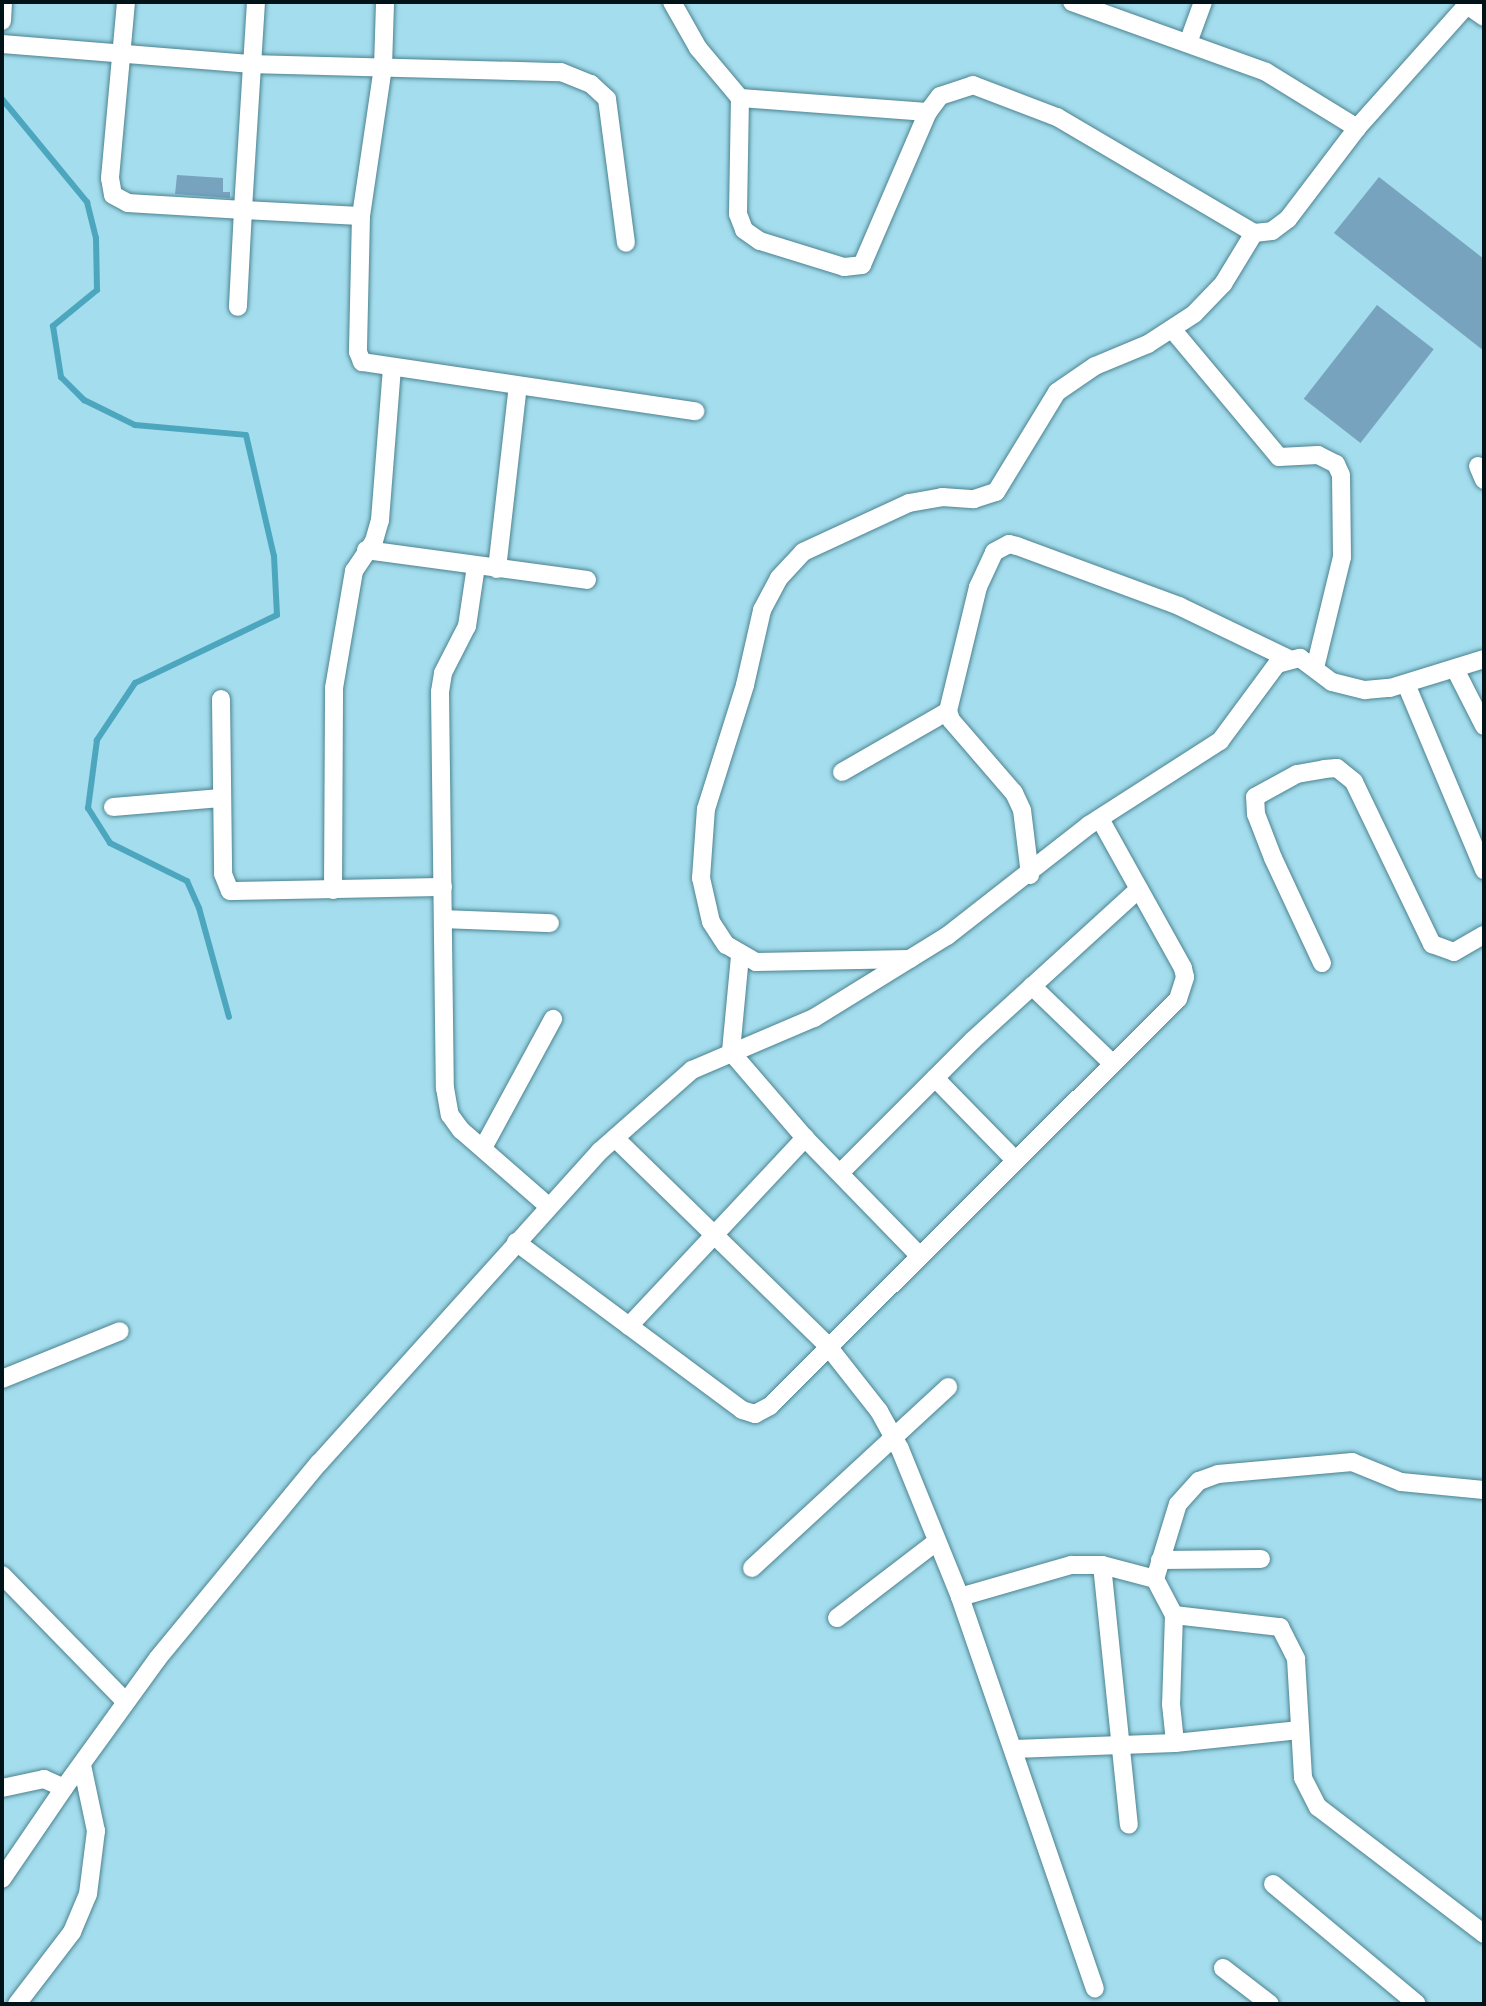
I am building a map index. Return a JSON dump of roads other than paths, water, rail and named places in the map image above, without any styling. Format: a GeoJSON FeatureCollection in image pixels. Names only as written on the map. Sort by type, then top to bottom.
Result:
{"type":"FeatureCollection","features":[{"type":"Feature","properties":{"kind":"street"},"geometry":{"type":"LineString","coordinates":[[2,21],[3,2]]}},
{"type":"Feature","properties":{"kind":"street"},"geometry":{"type":"LineString","coordinates":[[125,2],[110,177],[113,195],[128,203],[361,216]]}},
{"type":"Feature","properties":{"kind":"street"},"geometry":{"type":"LineString","coordinates":[[238,307],[249,64],[256,2]]}},
{"type":"Feature","properties":{"kind":"street"},"geometry":{"type":"LineString","coordinates":[[385,2],[383,68],[361,216],[359,358],[368,364],[392,368],[695,411]]}},
{"type":"Feature","properties":{"kind":"street"},"geometry":{"type":"LineString","coordinates":[[672,2],[698,48],[740,98],[738,214],[744,230],[761,241],[844,267],[862,265],[928,112],[940,96],[954,89],[973,85],[1057,117],[1254,233],[1272,231],[1288,219],[1357,128],[1465,3],[1484,17]]}},
{"type":"Feature","properties":{"kind":"street"},"geometry":{"type":"LineString","coordinates":[[1072,2],[1112,8],[1188,43],[1266,72],[1357,128]]}},
{"type":"Feature","properties":{"kind":"street"},"geometry":{"type":"LineString","coordinates":[[1188,43],[1203,2]]}},
{"type":"Feature","properties":{"kind":"street"},"geometry":{"type":"LineString","coordinates":[[2,44],[249,64],[561,72],[591,84],[607,99],[614,130],[626,243]]}},
{"type":"Feature","properties":{"kind":"street"},"geometry":{"type":"LineString","coordinates":[[740,98],[928,112]]}},
{"type":"Feature","properties":{"kind":"street"},"geometry":{"type":"LineString","coordinates":[[912,959],[756,962],[740,956],[719,936],[705,907],[701,878],[706,809],[745,685],[762,610],[779,578],[803,552],[909,503],[942,497],[974,499],[996,492],[1057,392],[1095,366],[1172,330],[1208,302],[1254,233]]}},
{"type":"Feature","properties":{"kind":"street"},"geometry":{"type":"LineString","coordinates":[[1172,330],[1279,457],[1318,455],[1336,464],[1341,475],[1342,557],[1315,668]]}},
{"type":"Feature","properties":{"kind":"street"},"geometry":{"type":"LineString","coordinates":[[333,890],[334,688],[354,571],[380,520],[392,368]]}},
{"type":"Feature","properties":{"kind":"street"},"geometry":{"type":"LineString","coordinates":[[497,569],[518,386]]}},
{"type":"Feature","properties":{"kind":"street"},"geometry":{"type":"LineString","coordinates":[[1030,875],[1022,810],[1014,793],[951,720],[948,711],[978,587],[994,552],[1009,544],[1179,606],[1289,659],[1300,659],[1332,682],[1352,689],[1406,684],[1484,659]]}},
{"type":"Feature","properties":{"kind":"street"},"geometry":{"type":"LineString","coordinates":[[366,550],[587,580]]}},
{"type":"Feature","properties":{"kind":"street"},"geometry":{"type":"LineString","coordinates":[[476,566],[467,626],[441,682],[447,1102],[461,1130],[548,1206]]}},
{"type":"Feature","properties":{"kind":"street"},"geometry":{"type":"LineString","coordinates":[[2,1879],[126,1702],[319,1464],[516,1241],[615,1138],[692,1070],[814,1018],[912,959],[1030,875],[1100,819],[1220,741],[1243,715],[1272,670],[1289,659]]}},
{"type":"Feature","properties":{"kind":"street"},"geometry":{"type":"LineString","coordinates":[[1455,668],[1484,726]]}},
{"type":"Feature","properties":{"kind":"street"},"geometry":{"type":"LineString","coordinates":[[1406,684],[1484,870]]}},
{"type":"Feature","properties":{"kind":"street"},"geometry":{"type":"LineString","coordinates":[[221,699],[224,882],[230,891],[443,887]]}},
{"type":"Feature","properties":{"kind":"street"},"geometry":{"type":"LineString","coordinates":[[842,772],[948,711]]}},
{"type":"Feature","properties":{"kind":"street"},"geometry":{"type":"LineString","coordinates":[[1322,963],[1273,858],[1256,814],[1255,797],[1297,774],[1324,769],[1338,768],[1354,782],[1432,944],[1454,952],[1484,935]]}},
{"type":"Feature","properties":{"kind":"street"},"geometry":{"type":"LineString","coordinates":[[113,807],[221,798]]}},
{"type":"Feature","properties":{"kind":"street"},"geometry":{"type":"LineString","coordinates":[[516,1241],[742,1410],[755,1414],[770,1406],[918,1254],[1178,999],[1185,977],[1100,819]]}},
{"type":"Feature","properties":{"kind":"street"},"geometry":{"type":"LineString","coordinates":[[841,1173],[935,1078],[1139,888]]}},
{"type":"Feature","properties":{"kind":"street"},"geometry":{"type":"LineString","coordinates":[[444,919],[550,922]]}},
{"type":"Feature","properties":{"kind":"street"},"geometry":{"type":"LineString","coordinates":[[740,956],[731,1052],[805,1138],[918,1254]]}},
{"type":"Feature","properties":{"kind":"street"},"geometry":{"type":"LineString","coordinates":[[1032,986],[1113,1064]]}},
{"type":"Feature","properties":{"kind":"street"},"geometry":{"type":"LineString","coordinates":[[482,1148],[553,1019]]}},
{"type":"Feature","properties":{"kind":"street"},"geometry":{"type":"LineString","coordinates":[[935,1078],[1014,1159]]}},
{"type":"Feature","properties":{"kind":"street"},"geometry":{"type":"LineString","coordinates":[[615,1138],[828,1345],[892,1434],[960,1597],[1096,1988]]}},
{"type":"Feature","properties":{"kind":"street"},"geometry":{"type":"LineString","coordinates":[[629,1326],[805,1138]]}},
{"type":"Feature","properties":{"kind":"street"},"geometry":{"type":"LineString","coordinates":[[2,1379],[120,1331]]}},
{"type":"Feature","properties":{"kind":"street"},"geometry":{"type":"LineString","coordinates":[[752,1568],[892,1434],[948,1387]]}},
{"type":"Feature","properties":{"kind":"street"},"geometry":{"type":"LineString","coordinates":[[1175,1743],[1171,1704],[1174,1615],[1155,1579],[1178,1504],[1199,1481],[1218,1474],[1352,1462],[1401,1482],[1484,1490]]}},
{"type":"Feature","properties":{"kind":"street"},"geometry":{"type":"LineString","coordinates":[[837,1618],[936,1542]]}},
{"type":"Feature","properties":{"kind":"street"},"geometry":{"type":"LineString","coordinates":[[1160,1560],[1261,1559]]}},
{"type":"Feature","properties":{"kind":"street"},"geometry":{"type":"LineString","coordinates":[[960,1597],[1071,1566],[1102,1565],[1155,1579]]}},
{"type":"Feature","properties":{"kind":"street"},"geometry":{"type":"LineString","coordinates":[[1102,1565],[1118,1745],[1129,1825]]}},
{"type":"Feature","properties":{"kind":"street"},"geometry":{"type":"LineString","coordinates":[[2,1575],[126,1702]]}},
{"type":"Feature","properties":{"kind":"street"},"geometry":{"type":"LineString","coordinates":[[1174,1615],[1280,1627],[1296,1659],[1303,1778],[1318,1807],[1484,1934]]}},
{"type":"Feature","properties":{"kind":"street"},"geometry":{"type":"LineString","coordinates":[[1014,1749],[1175,1743],[1299,1730]]}},
{"type":"Feature","properties":{"kind":"street"},"geometry":{"type":"LineString","coordinates":[[17,2004],[72,1932],[88,1894],[96,1830],[82,1765]]}},
{"type":"Feature","properties":{"kind":"street"},"geometry":{"type":"LineString","coordinates":[[2,1788],[44,1779],[64,1788]]}},
{"type":"Feature","properties":{"kind":"street"},"geometry":{"type":"LineString","coordinates":[[1273,1884],[1417,2004]]}},
{"type":"Feature","properties":{"kind":"street"},"geometry":{"type":"LineString","coordinates":[[1223,1968],[1270,2004]]}},
{"type":"Feature","properties":{"kind":"waterway"},"geometry":{"type":"LineString","coordinates":[[2,99],[87,202],[96,238],[97,290],[53,326],[61,377],[84,400],[135,425],[246,435],[274,556],[277,615],[135,683],[97,740],[88,808],[110,843],[187,881],[199,908],[229,1017]]}}]}
